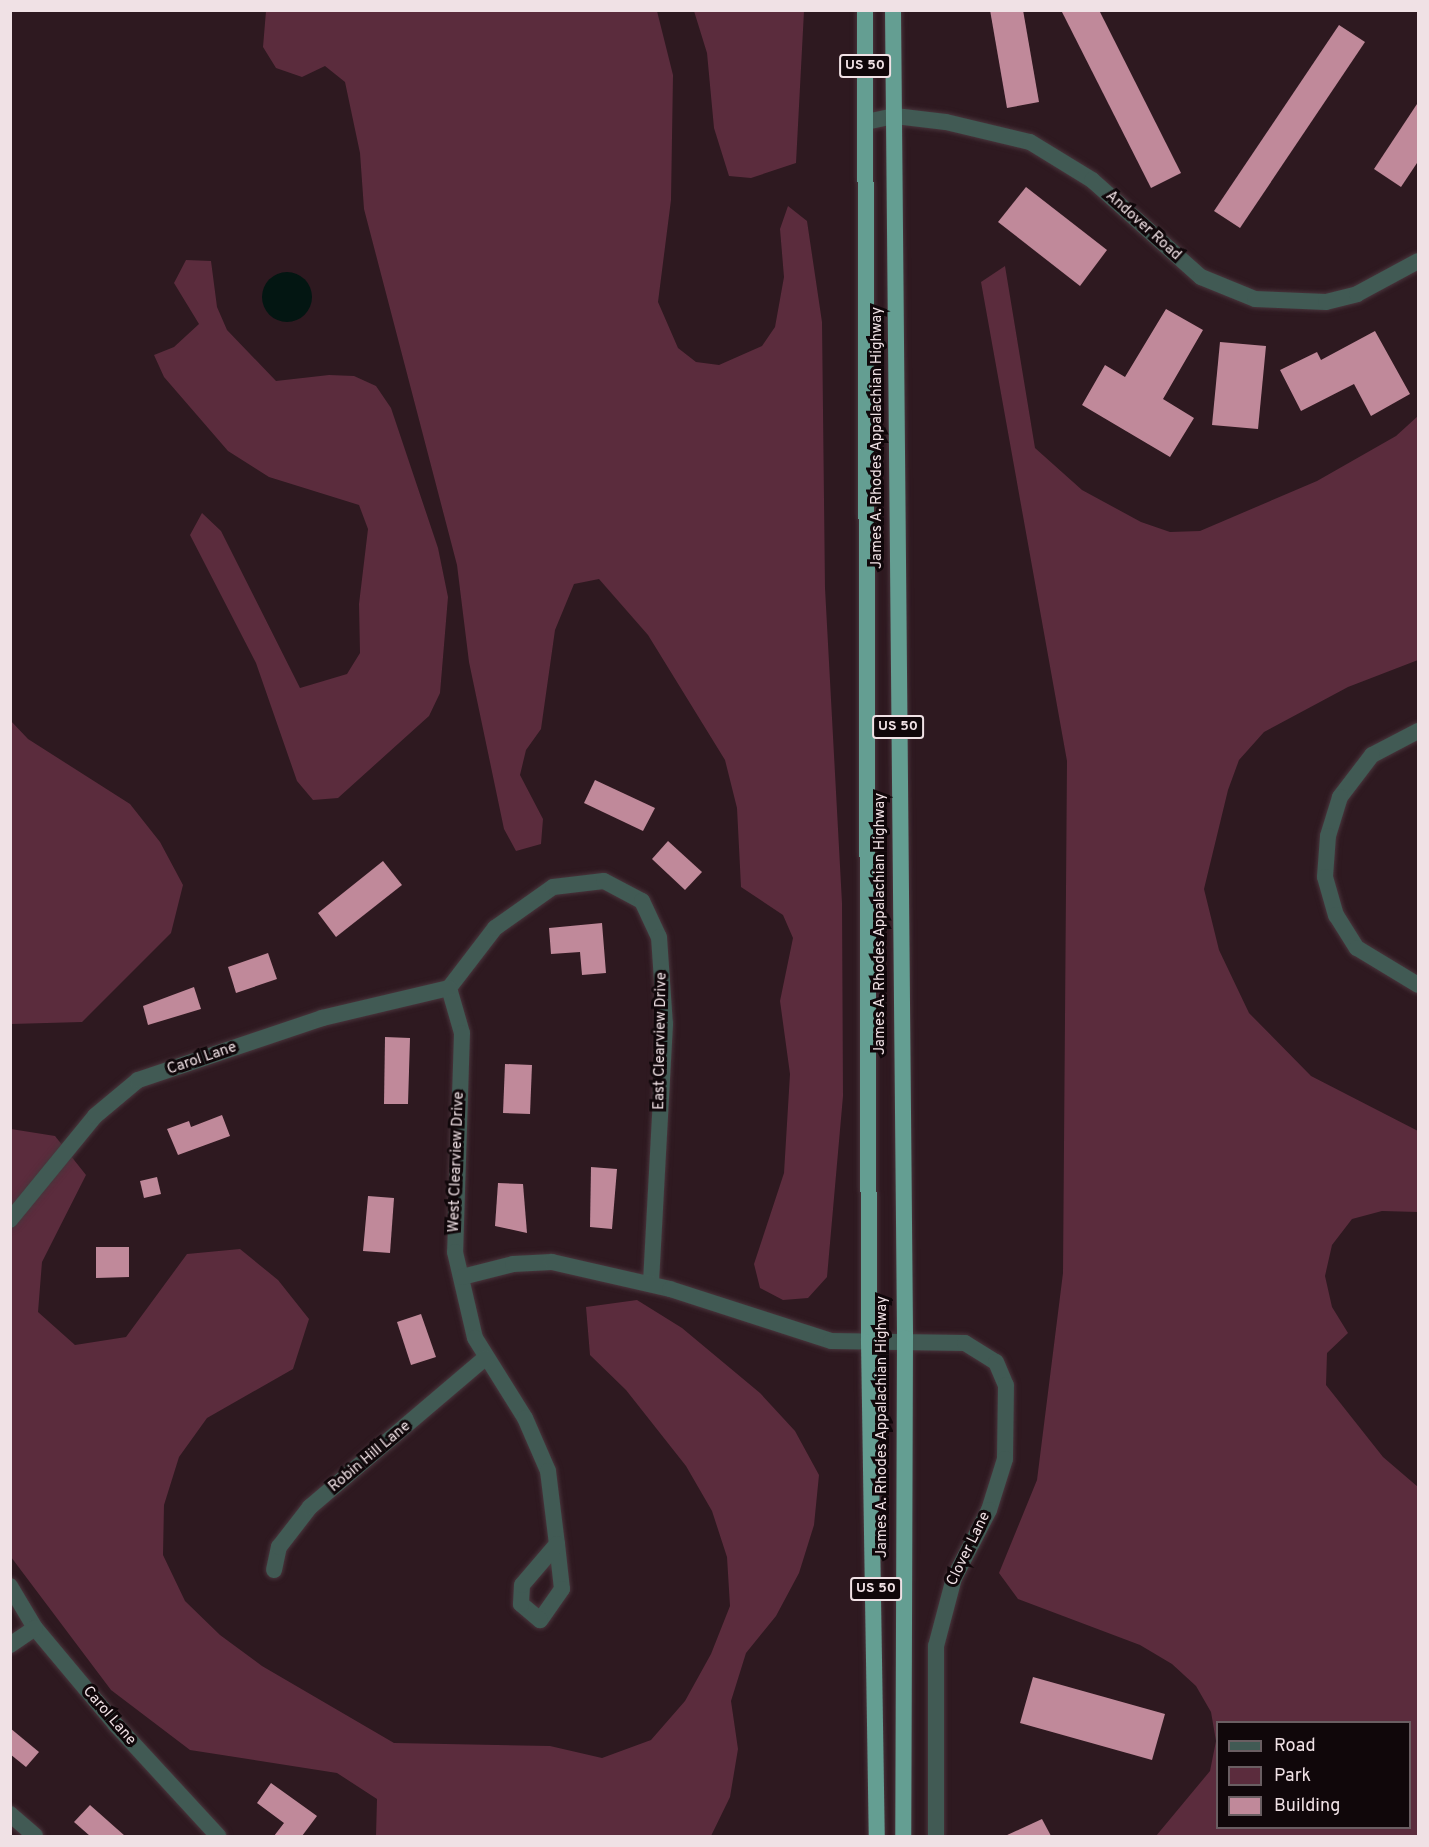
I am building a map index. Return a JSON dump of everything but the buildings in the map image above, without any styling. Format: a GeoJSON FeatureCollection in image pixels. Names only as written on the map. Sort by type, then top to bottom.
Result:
{"type":"FeatureCollection","features":[{"type":"Feature","properties":{"kind":"highway","name":"James A. Rhodes Appalachian Highway"},"geometry":{"type":"LineString","coordinates":[[865,10],[869,1342],[877,1836]]}},
{"type":"Feature","properties":{"kind":"highway","name":"James A. Rhodes Appalachian Highway"},"geometry":{"type":"LineString","coordinates":[[893,10],[905,1338],[903,1836]]}},
{"type":"Feature","properties":{"kind":"street","name":"Andover Road"},"geometry":{"type":"LineString","coordinates":[[866,122],[895,116],[975,128],[1057,156],[1201,277],[1228,292],[1278,303],[1318,304],[1357,294],[1419,261]]}},
{"type":"Feature","properties":{"kind":"street"},"geometry":{"type":"LineString","coordinates":[[1419,731],[1372,755],[1340,797],[1328,836],[1325,877],[1336,915],[1357,948],[1419,985]]}},
{"type":"Feature","properties":{"kind":"street","name":"East Clearview Drive"},"geometry":{"type":"LineString","coordinates":[[449,988],[495,928],[553,887],[604,881],[642,901],[659,937],[665,1024],[651,1284]]}},
{"type":"Feature","properties":{"kind":"street","name":"Carol Lane"},"geometry":{"type":"LineString","coordinates":[[10,1220],[95,1116],[138,1080],[322,1018],[449,988]]}},
{"type":"Feature","properties":{"kind":"street","name":"West Clearview Drive"},"geometry":{"type":"LineString","coordinates":[[449,988],[462,1033],[454,1225],[462,1277],[485,1358],[525,1418],[548,1471],[557,1544]]}},
{"type":"Feature","properties":{"kind":"street"},"geometry":{"type":"LineString","coordinates":[[462,1277],[542,1261],[651,1284],[792,1331],[831,1341],[869,1342]]}},
{"type":"Feature","properties":{"kind":"street","name":"Clover Lane"},"geometry":{"type":"LineString","coordinates":[[869,1342],[905,1338],[965,1343],[982,1351],[1000,1368],[1008,1405],[1008,1435],[998,1485],[954,1578],[938,1629],[936,1836]]}},
{"type":"Feature","properties":{"kind":"street","name":"Robin Hill Lane"},"geometry":{"type":"LineString","coordinates":[[274,1570],[279,1547],[310,1507],[485,1358]]}},
{"type":"Feature","properties":{"kind":"street","name":"Carol Lane"},"geometry":{"type":"LineString","coordinates":[[10,1586],[35,1628],[218,1836]]}},
{"type":"Feature","properties":{"kind":"street"},"geometry":{"type":"LineString","coordinates":[[10,1645],[35,1628]]}},
{"type":"Feature","properties":{"kind":"street"},"geometry":{"type":"LineString","coordinates":[[10,1814],[35,1836]]}},
{"type":"Feature","properties":{"kind":"green space"},"geometry":{"type":"Polygon","coordinates":[[[266,11],[657,11],[673,75],[671,200],[658,302],[678,348],[696,362],[719,365],[762,346],[775,327],[784,277],[780,229],[788,206],[807,221],[822,322],[825,588],[842,903],[843,1096],[827,1277],[808,1298],[783,1300],[760,1288],[754,1264],[784,1173],[790,1074],[780,1001],[793,938],[783,915],[741,887],[737,808],[725,760],[648,635],[599,579],[574,584],[555,630],[541,729],[526,750],[520,775],[543,819],[541,844],[516,851],[504,829],[469,662],[457,565],[364,209],[360,153],[345,82],[325,66],[302,77],[276,68],[263,47],[266,11]]]}},
{"type":"Feature","properties":{"kind":"green space"},"geometry":{"type":"Polygon","coordinates":[[[694,11],[804,11],[796,163],[751,178],[729,176],[714,128],[707,53],[694,11]]]}},
{"type":"Feature","properties":{"kind":"green space"},"geometry":{"type":"Polygon","coordinates":[[[186,260],[211,261],[217,307],[227,330],[276,381],[329,375],[354,376],[376,386],[391,408],[438,548],[448,597],[440,693],[429,716],[338,798],[313,800],[297,781],[256,663],[190,535],[202,513],[221,531],[300,688],[347,674],[360,653],[359,604],[368,529],[359,505],[269,477],[228,451],[164,377],[154,355],[174,347],[199,324],[174,283],[186,260]]]}},
{"type":"Feature","properties":{"kind":"green space"},"geometry":{"type":"Polygon","coordinates":[[[1005,266],[1035,448],[1082,490],[1141,522],[1170,532],[1200,531],[1317,481],[1396,436],[1418,416],[1418,660],[1348,687],[1264,732],[1239,760],[1228,790],[1204,889],[1219,950],[1249,1013],[1311,1076],[1418,1131],[1418,1212],[1382,1211],[1352,1219],[1332,1245],[1325,1276],[1332,1307],[1348,1333],[1327,1353],[1326,1385],[1383,1457],[1418,1487],[1418,1836],[1156,1836],[1210,1771],[1216,1741],[1211,1712],[1196,1686],[1172,1664],[1140,1645],[1018,1599],[999,1573],[1037,1480],[1063,1273],[1067,761],[981,282],[1005,266]]]}},
{"type":"Feature","properties":{"kind":"green space"},"geometry":{"type":"Polygon","coordinates":[[[10,720],[28,739],[130,804],[160,842],[183,885],[171,933],[82,1022],[11,1024],[10,720]]]}},
{"type":"Feature","properties":{"kind":"green space"},"geometry":{"type":"Polygon","coordinates":[[[11,1129],[55,1136],[86,1175],[42,1262],[38,1312],[75,1345],[126,1337],[187,1254],[240,1249],[278,1280],[309,1319],[293,1369],[207,1418],[179,1457],[164,1505],[163,1555],[185,1601],[220,1635],[262,1666],[394,1743],[550,1746],[602,1758],[651,1740],[685,1701],[711,1654],[730,1606],[727,1557],[712,1511],[686,1466],[626,1390],[590,1355],[586,1307],[637,1300],[682,1328],[760,1393],[795,1431],[819,1475],[814,1525],[799,1573],[776,1616],[746,1653],[731,1701],[738,1749],[730,1797],[711,1836],[376,1836],[377,1799],[337,1773],[190,1750],[111,1690],[11,1557],[11,1129]]]}},
{"type":"Feature","properties":{"kind":"shaded area"},"geometry":{"type":"Polygon","coordinates":[[[282,272],[292,272],[305,279],[312,292],[312,302],[305,315],[292,322],[282,322],[273,318],[266,311],[262,302],[262,292],[266,283],[273,276],[282,272]]]}}]}
